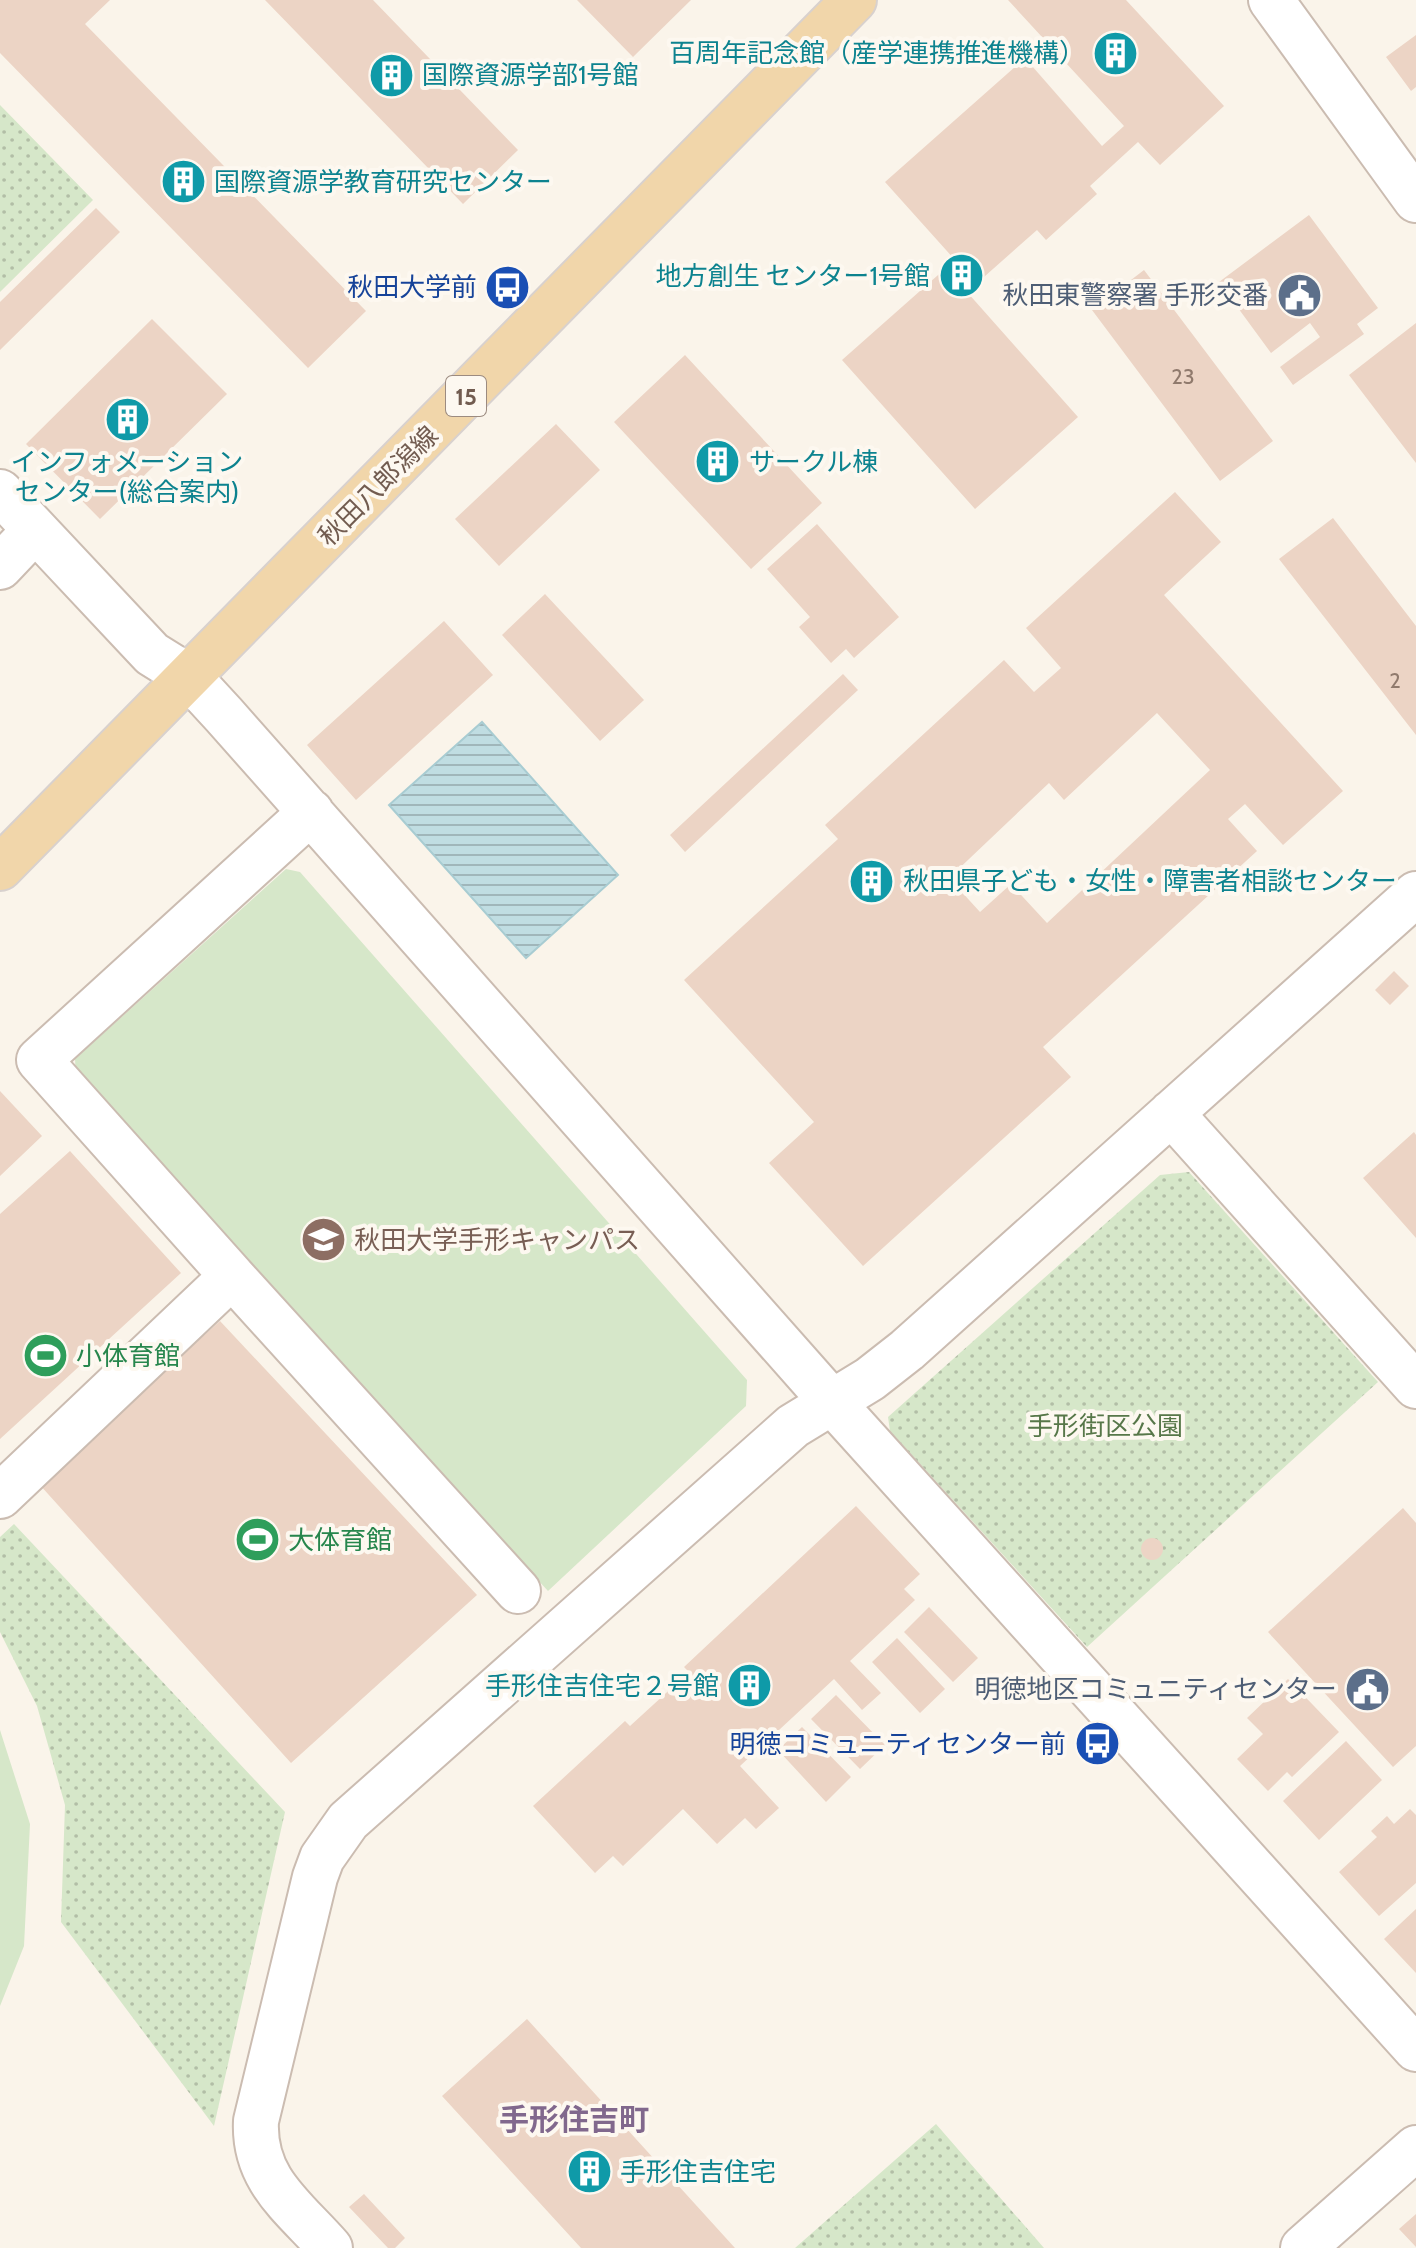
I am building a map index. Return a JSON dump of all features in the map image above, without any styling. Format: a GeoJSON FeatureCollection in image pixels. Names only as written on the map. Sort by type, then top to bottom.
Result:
{"type":"FeatureCollection","features":[{"type":"Feature","properties":{"kind":"main road","name":"秋田八郎潟線"},"geometry":{"type":"LineString","coordinates":[[0,868],[854,0]]}},
{"type":"Feature","properties":{"kind":"street"},"geometry":{"type":"LineString","coordinates":[[1271,0],[1415,197]]}},
{"type":"Feature","properties":{"kind":"street"},"geometry":{"type":"LineString","coordinates":[[0,492],[152,654],[189,677],[832,1402],[1416,2049]]}},
{"type":"Feature","properties":{"kind":"street"},"geometry":{"type":"LineString","coordinates":[[0,567],[35,530]]}},
{"type":"Feature","properties":{"kind":"street"},"geometry":{"type":"LineString","coordinates":[[311,812],[39,1060],[518,1591]]}},
{"type":"Feature","properties":{"kind":"street"},"geometry":{"type":"LineString","coordinates":[[330,2248],[269,2180],[258,2161],[255,2142],[256,2121],[282,2008],[322,1858],[348,1821],[793,1426],[870,1379],[907,1350],[1171,1113],[1409,914]]}},
{"type":"Feature","properties":{"kind":"street"},"geometry":{"type":"LineString","coordinates":[[1171,1113],[1416,1386]]}},
{"type":"Feature","properties":{"kind":"street"},"geometry":{"type":"LineString","coordinates":[[0,1496],[232,1276]]}},
{"type":"Feature","properties":{"kind":"street"},"geometry":{"type":"LineString","coordinates":[[1303,2248],[1416,2148]]}},
{"type":"Feature","properties":{"kind":"green space"},"geometry":{"type":"Polygon","coordinates":[[[0,105],[93,200],[0,292],[0,105]]]}},
{"type":"Feature","properties":{"kind":"green space"},"geometry":{"type":"Polygon","coordinates":[[[286,869],[300,872],[747,1380],[746,1406],[548,1591],[76,1078],[75,1059],[286,869]]]}},
{"type":"Feature","properties":{"kind":"green space","name":"手形街区公園"},"geometry":{"type":"Polygon","coordinates":[[[1189,1172],[1378,1382],[1087,1647],[890,1431],[888,1417],[1160,1175],[1189,1172]]]}},
{"type":"Feature","properties":{"kind":"green space"},"geometry":{"type":"Polygon","coordinates":[[[14,1524],[285,1812],[214,2126],[61,1922],[65,1805],[37,1706],[0,1632],[0,1537],[14,1524]]]}},
{"type":"Feature","properties":{"kind":"green space"},"geometry":{"type":"Polygon","coordinates":[[[0,1730],[30,1824],[24,1946],[0,2006],[0,1730]]]}},
{"type":"Feature","properties":{"kind":"green space"},"geometry":{"type":"Polygon","coordinates":[[[936,2124],[1044,2248],[795,2248],[936,2124]]]}},
{"type":"Feature","properties":{"kind":"water"},"geometry":{"type":"Polygon","coordinates":[[[482,722],[618,875],[526,958],[389,805],[482,722]]]}},
{"type":"Feature","properties":{"kind":"building","name":"国際資源学教育研究センター"},"geometry":{"type":"Polygon","coordinates":[[[0,0],[110,0],[85,24],[366,311],[308,368],[0,53],[0,0]]]}},
{"type":"Feature","properties":{"kind":"building","name":"国際資源学部1号館"},"geometry":{"type":"Polygon","coordinates":[[[265,0],[373,0],[518,150],[463,204],[265,0]]]}},
{"type":"Feature","properties":{"kind":"building","name":"国際資源学部1号館"},"geometry":{"type":"Polygon","coordinates":[[[577,0],[691,0],[633,57],[577,0]]]}},
{"type":"Feature","properties":{"kind":"building","name":"地方創生 センター1号館"},"geometry":{"type":"Polygon","coordinates":[[[1008,0],[1126,0],[1224,106],[1160,165],[1138,142],[1090,186],[1097,194],[1046,240],[1037,230],[967,292],[1078,417],[975,509],[842,360],[955,260],[885,182],[1025,58],[1102,146],[1124,126],[1008,0]]]}},
{"type":"Feature","properties":{"kind":"building"},"geometry":{"type":"Polygon","coordinates":[[[1416,35],[1416,87],[1411,91],[1386,57],[1416,35]]]}},
{"type":"Feature","properties":{"kind":"building"},"geometry":{"type":"Polygon","coordinates":[[[96,208],[120,232],[0,350],[0,302],[96,208]]]}},
{"type":"Feature","properties":{"kind":"building","name":"秋田東警察署 手形交番"},"geometry":{"type":"Polygon","coordinates":[[[1309,215],[1378,308],[1357,324],[1364,334],[1293,385],[1280,367],[1320,337],[1310,323],[1271,353],[1219,282],[1309,215]]]}},
{"type":"Feature","properties":{"kind":"building"},"geometry":{"type":"Polygon","coordinates":[[[1144,270],[1273,441],[1220,481],[1092,310],[1144,270]]]}},
{"type":"Feature","properties":{"kind":"building","name":"インフォメーション センター(総合案内)"},"geometry":{"type":"Polygon","coordinates":[[[152,319],[227,394],[100,519],[26,444],[152,319]]]}},
{"type":"Feature","properties":{"kind":"building"},"geometry":{"type":"Polygon","coordinates":[[[1416,323],[1416,463],[1349,375],[1416,323]]]}},
{"type":"Feature","properties":{"kind":"building","name":"サークル棟"},"geometry":{"type":"Polygon","coordinates":[[[685,355],[822,503],[751,569],[614,422],[685,355]]]}},
{"type":"Feature","properties":{"kind":"building"},"geometry":{"type":"Polygon","coordinates":[[[556,424],[600,470],[499,566],[455,519],[556,424]]]}},
{"type":"Feature","properties":{"kind":"building","name":"秋田県子ども・女性・障害者相談センター"},"geometry":{"type":"Polygon","coordinates":[[[1175,492],[1221,542],[1164,595],[1343,791],[1283,845],[1245,804],[1228,819],[1257,851],[1043,1047],[1071,1077],[863,1266],[769,1163],[814,1122],[684,980],[838,839],[825,825],[1004,660],[1034,692],[1061,668],[1026,628],[1175,492]],[[1157,713],[1064,800],[1049,783],[949,878],[980,912],[1011,884],[1047,923],[1210,770],[1157,713]]]}},
{"type":"Feature","properties":{"kind":"building"},"geometry":{"type":"Polygon","coordinates":[[[1333,518],[1416,626],[1416,735],[1279,559],[1333,518]]]}},
{"type":"Feature","properties":{"kind":"building","name":"サークル棟"},"geometry":{"type":"Polygon","coordinates":[[[817,524],[899,617],[854,658],[846,649],[831,663],[799,627],[810,617],[767,569],[817,524]]]}},
{"type":"Feature","properties":{"kind":"building"},"geometry":{"type":"Polygon","coordinates":[[[545,594],[644,700],[600,741],[502,635],[545,594]]]}},
{"type":"Feature","properties":{"kind":"building"},"geometry":{"type":"Polygon","coordinates":[[[444,621],[493,675],[356,800],[307,745],[444,621]]]}},
{"type":"Feature","properties":{"kind":"building"},"geometry":{"type":"Polygon","coordinates":[[[843,674],[858,690],[685,852],[670,835],[843,674]]]}},
{"type":"Feature","properties":{"kind":"building"},"geometry":{"type":"Polygon","coordinates":[[[1394,971],[1409,986],[1390,1005],[1375,990],[1394,971]]]}},
{"type":"Feature","properties":{"kind":"building"},"geometry":{"type":"Polygon","coordinates":[[[0,1091],[42,1136],[0,1176],[0,1091]]]}},
{"type":"Feature","properties":{"kind":"building"},"geometry":{"type":"Polygon","coordinates":[[[1414,1132],[1416,1135],[1416,1238],[1363,1178],[1414,1132]]]}},
{"type":"Feature","properties":{"kind":"building","name":"小体育館"},"geometry":{"type":"Polygon","coordinates":[[[70,1151],[181,1273],[0,1439],[0,1214],[70,1151]]]}},
{"type":"Feature","properties":{"kind":"building","name":"大体育館"},"geometry":{"type":"Polygon","coordinates":[[[220,1321],[477,1595],[291,1763],[39,1484],[220,1321]]]}},
{"type":"Feature","properties":{"kind":"building","name":"手形住吉住宅２号館"},"geometry":{"type":"Polygon","coordinates":[[[856,1506],[920,1574],[904,1589],[915,1600],[850,1661],[881,1693],[862,1710],[834,1679],[740,1766],[779,1808],[756,1829],[745,1818],[717,1844],[683,1809],[623,1866],[613,1856],[595,1873],[533,1806],[625,1721],[630,1726],[689,1672],[684,1667],[856,1506]]]}},
{"type":"Feature","properties":{"kind":"building","name":"明徳地区コミュニティセンター"},"geometry":{"type":"Polygon","coordinates":[[[1403,1508],[1416,1523],[1416,1746],[1393,1767],[1268,1632],[1403,1508]]]}},
{"type":"Feature","properties":{"kind":"building"},"geometry":{"type":"Polygon","coordinates":[[[1152,1538],[1160,1541],[1163,1549],[1160,1557],[1152,1560],[1144,1557],[1141,1549],[1144,1541],[1152,1538]]]}},
{"type":"Feature","properties":{"kind":"building"},"geometry":{"type":"Polygon","coordinates":[[[929,1607],[978,1658],[953,1682],[904,1632],[929,1607]]]}},
{"type":"Feature","properties":{"kind":"building"},"geometry":{"type":"Polygon","coordinates":[[[897,1638],[945,1689],[920,1713],[872,1662],[897,1638]]]}},
{"type":"Feature","properties":{"kind":"building"},"geometry":{"type":"Polygon","coordinates":[[[1288,1679],[1339,1732],[1292,1777],[1287,1772],[1268,1791],[1237,1759],[1263,1734],[1247,1718],[1288,1679]]]}},
{"type":"Feature","properties":{"kind":"building"},"geometry":{"type":"Polygon","coordinates":[[[836,1695],[885,1745],[860,1769],[811,1719],[836,1695]]]}},
{"type":"Feature","properties":{"kind":"building"},"geometry":{"type":"Polygon","coordinates":[[[802,1727],[851,1777],[826,1802],[778,1750],[802,1727]]]}},
{"type":"Feature","properties":{"kind":"building"},"geometry":{"type":"Polygon","coordinates":[[[1346,1741],[1382,1780],[1319,1840],[1283,1801],[1346,1741]]]}},
{"type":"Feature","properties":{"kind":"building"},"geometry":{"type":"Polygon","coordinates":[[[1410,1809],[1416,1815],[1416,1883],[1379,1916],[1339,1872],[1377,1837],[1371,1831],[1387,1816],[1394,1824],[1410,1809]]]}},
{"type":"Feature","properties":{"kind":"building"},"geometry":{"type":"Polygon","coordinates":[[[1416,1909],[1416,1973],[1384,1939],[1416,1909]]]}},
{"type":"Feature","properties":{"kind":"building","name":"手形住吉住宅"},"geometry":{"type":"Polygon","coordinates":[[[527,2019],[735,2248],[581,2248],[442,2096],[527,2019]]]}},
{"type":"Feature","properties":{"kind":"building"},"geometry":{"type":"Polygon","coordinates":[[[364,2194],[405,2238],[395,2248],[388,2248],[349,2207],[364,2194]]]}},
{"type":"Feature","properties":{"kind":"building"},"geometry":{"type":"Polygon","coordinates":[[[1416,2214],[1416,2247],[1399,2229],[1416,2214]]]}},
{"type":"Feature","properties":{"kind":"place","name":"百周年記念館（産学連携推進機構）"},"geometry":{"type":"Point","coordinates":[1116,53]}},
{"type":"Feature","properties":{"kind":"place","name":"国際資源学部1号館"},"geometry":{"type":"Point","coordinates":[391,75]}},
{"type":"Feature","properties":{"kind":"place","name":"国際資源学教育研究センター"},"geometry":{"type":"Point","coordinates":[183,182]}},
{"type":"Feature","properties":{"kind":"place","name":"地方創生 センター1号館"},"geometry":{"type":"Point","coordinates":[961,276]}},
{"type":"Feature","properties":{"kind":"place","name":"秋田大学前"},"geometry":{"type":"Point","coordinates":[508,287]}},
{"type":"Feature","properties":{"kind":"place","name":"秋田東警察署 手形交番"},"geometry":{"type":"Point","coordinates":[1299,295]}},
{"type":"Feature","properties":{"kind":"place","name":"インフォメーション センター(総合案内)"},"geometry":{"type":"Point","coordinates":[127,419]}},
{"type":"Feature","properties":{"kind":"place","name":"サークル棟"},"geometry":{"type":"Point","coordinates":[718,462]}},
{"type":"Feature","properties":{"kind":"place","name":"秋田県子ども・女性・障害者相談センター"},"geometry":{"type":"Point","coordinates":[872,881]}},
{"type":"Feature","properties":{"kind":"place","name":"秋田大学手形キャンパス"},"geometry":{"type":"Point","coordinates":[323,1240]}},
{"type":"Feature","properties":{"kind":"place","name":"小体育館"},"geometry":{"type":"Point","coordinates":[45,1356]}},
{"type":"Feature","properties":{"kind":"place","name":"大体育館"},"geometry":{"type":"Point","coordinates":[257,1540]}},
{"type":"Feature","properties":{"kind":"place","name":"手形住吉住宅２号館"},"geometry":{"type":"Point","coordinates":[750,1686]}},
{"type":"Feature","properties":{"kind":"place","name":"明徳地区コミュニティセンター"},"geometry":{"type":"Point","coordinates":[1368,1689]}},
{"type":"Feature","properties":{"kind":"place","name":"明徳コミュニティセンター前"},"geometry":{"type":"Point","coordinates":[1097,1744]}},
{"type":"Feature","properties":{"kind":"place","name":"手形住吉住宅"},"geometry":{"type":"Point","coordinates":[589,2172]}},
{"type":"Feature","properties":{"kind":"district","name":"手形住吉町"},"geometry":{"type":"Point","coordinates":[574,2119]}}]}
